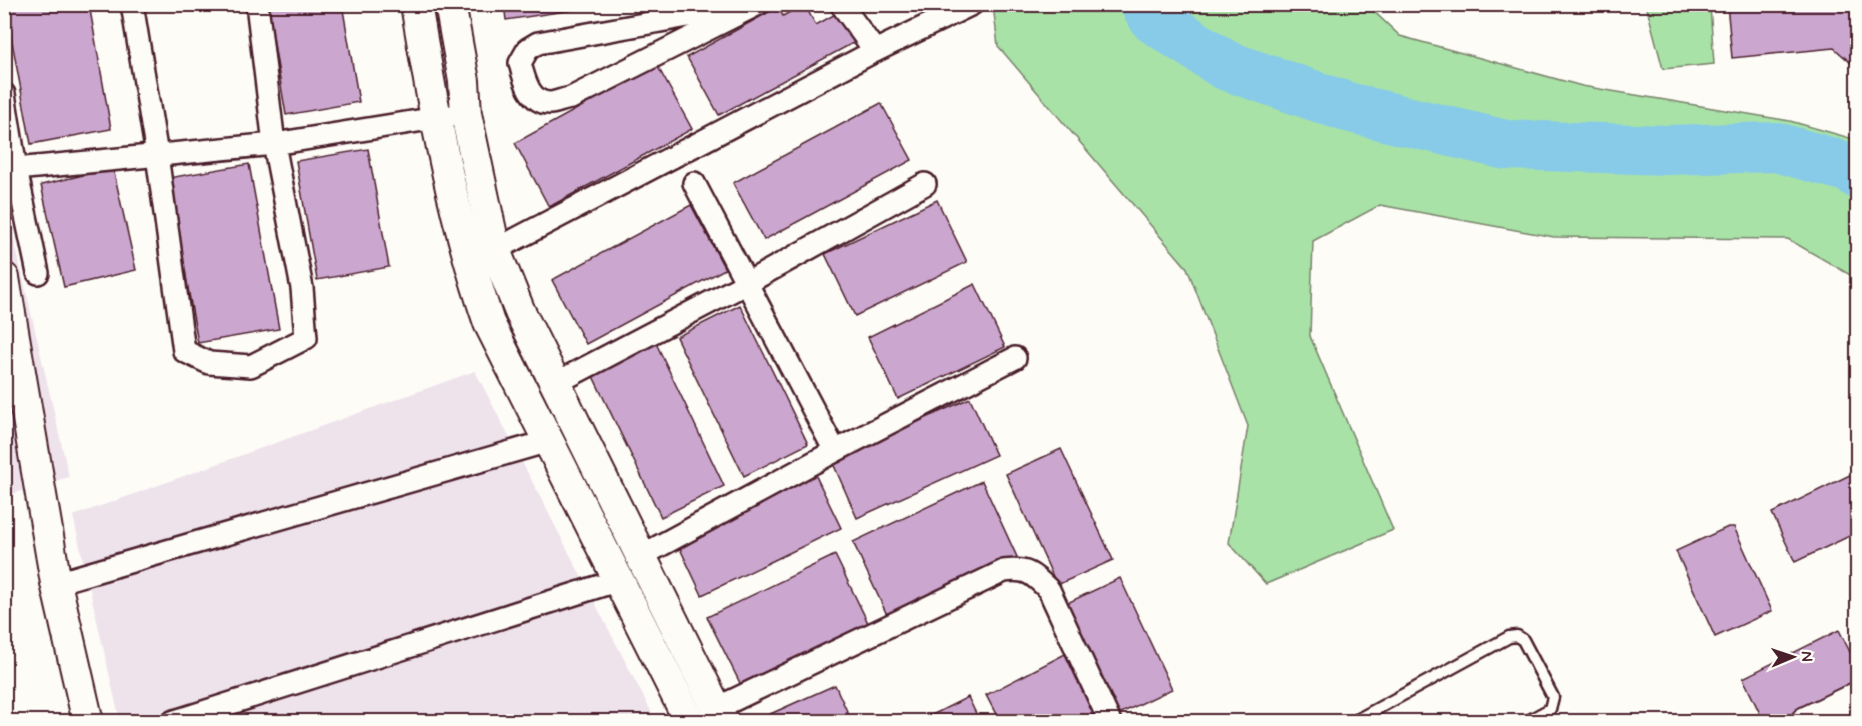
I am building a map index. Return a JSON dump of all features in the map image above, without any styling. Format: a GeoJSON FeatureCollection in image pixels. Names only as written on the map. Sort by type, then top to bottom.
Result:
{"type":"FeatureCollection","features":[{"type":"Feature","properties":{"kind":"street"},"geometry":{"type":"LineString","coordinates":[[132,4],[157,155],[184,351],[209,363],[251,366],[306,338],[302,288],[274,144],[257,4]]}},
{"type":"Feature","properties":{"kind":"street"},"geometry":{"type":"LineString","coordinates":[[417,4],[434,117],[468,263],[489,323],[690,722]]}},
{"type":"Feature","properties":{"kind":"street"},"geometry":{"type":"LineString","coordinates":[[450,4],[464,81],[466,114],[500,263],[520,312],[720,715],[1004,571],[1014,570],[1032,573],[1049,590],[1110,722]]}},
{"type":"Feature","properties":{"kind":"street"},"geometry":{"type":"LineString","coordinates":[[757,4],[570,98],[549,103],[538,100],[525,84],[520,63],[528,49],[538,43],[757,4]]}},
{"type":"Feature","properties":{"kind":"street"},"geometry":{"type":"LineString","coordinates":[[841,4],[875,51]]}},
{"type":"Feature","properties":{"kind":"street"},"geometry":{"type":"LineString","coordinates":[[476,285],[500,263],[875,51],[972,4]]}},
{"type":"Feature","properties":{"kind":"street"},"geometry":{"type":"LineString","coordinates":[[4,94],[16,169],[38,273]]}},
{"type":"Feature","properties":{"kind":"street"},"geometry":{"type":"LineString","coordinates":[[16,169],[274,144],[434,117],[466,114]]}},
{"type":"Feature","properties":{"kind":"street"},"geometry":{"type":"LineString","coordinates":[[694,183],[836,452]]}},
{"type":"Feature","properties":{"kind":"street"},"geometry":{"type":"LineString","coordinates":[[556,383],[747,283],[925,184]]}},
{"type":"Feature","properties":{"kind":"street"},"geometry":{"type":"LineString","coordinates":[[4,278],[56,583],[88,722]]}},
{"type":"Feature","properties":{"kind":"street"},"geometry":{"type":"LineString","coordinates":[[641,556],[1015,358]]}},
{"type":"Feature","properties":{"kind":"street"},"geometry":{"type":"LineString","coordinates":[[56,583],[549,441]]}},
{"type":"Feature","properties":{"kind":"street"},"geometry":{"type":"LineString","coordinates":[[172,722],[619,580]]}},
{"type":"Feature","properties":{"kind":"street"},"geometry":{"type":"LineString","coordinates":[[1823,718],[1857,697]]}},
{"type":"Feature","properties":{"kind":"lane"},"geometry":{"type":"LineString","coordinates":[[1353,722],[1509,637],[1516,636],[1523,640],[1553,697],[1550,709],[1526,722]]}},
{"type":"Feature","properties":{"kind":"shaded area"},"geometry":{"type":"Polygon","coordinates":[[[4,196],[69,477],[5,496],[4,496],[4,196]]]}},
{"type":"Feature","properties":{"kind":"shaded area"},"geometry":{"type":"Polygon","coordinates":[[[475,371],[656,721],[120,721],[73,516],[475,371]]]}},
{"type":"Feature","properties":{"kind":"green space"},"geometry":{"type":"Polygon","coordinates":[[[993,5],[1367,5],[1400,36],[1582,86],[1790,121],[1857,140],[1857,279],[1788,239],[1554,237],[1380,205],[1313,241],[1310,336],[1393,530],[1266,584],[1229,543],[1248,426],[1187,268],[998,46],[993,5]]]}},
{"type":"Feature","properties":{"kind":"green space"},"geometry":{"type":"Polygon","coordinates":[[[1646,5],[1710,5],[1714,64],[1663,69],[1646,5]]]}},
{"type":"Feature","properties":{"kind":"building"},"geometry":{"type":"Polygon","coordinates":[[[5,4],[89,4],[111,129],[31,144],[5,4]]]}},
{"type":"Feature","properties":{"kind":"building"},"geometry":{"type":"Polygon","coordinates":[[[267,4],[342,4],[359,102],[286,115],[267,4]]]}},
{"type":"Feature","properties":{"kind":"building"},"geometry":{"type":"Polygon","coordinates":[[[504,4],[613,4],[506,20],[504,4]]]}},
{"type":"Feature","properties":{"kind":"building"},"geometry":{"type":"Polygon","coordinates":[[[804,4],[816,25],[839,12],[855,42],[719,115],[687,57],[778,7],[783,16],[804,4]]]}},
{"type":"Feature","properties":{"kind":"building"},"geometry":{"type":"Polygon","coordinates":[[[1727,4],[1858,4],[1858,69],[1834,48],[1732,58],[1727,4]]]}},
{"type":"Feature","properties":{"kind":"building"},"geometry":{"type":"Polygon","coordinates":[[[657,65],[692,129],[549,207],[515,143],[657,65]]]}},
{"type":"Feature","properties":{"kind":"building"},"geometry":{"type":"Polygon","coordinates":[[[881,103],[912,160],[764,240],[733,183],[881,103]]]}},
{"type":"Feature","properties":{"kind":"building"},"geometry":{"type":"Polygon","coordinates":[[[368,149],[389,267],[317,280],[296,161],[368,149]]]}},
{"type":"Feature","properties":{"kind":"building"},"geometry":{"type":"Polygon","coordinates":[[[249,164],[279,329],[198,343],[168,178],[249,164]]]}},
{"type":"Feature","properties":{"kind":"building"},"geometry":{"type":"Polygon","coordinates":[[[113,168],[136,270],[64,287],[41,185],[113,168]]]}},
{"type":"Feature","properties":{"kind":"building"},"geometry":{"type":"Polygon","coordinates":[[[937,200],[967,262],[855,316],[825,254],[937,200]]]}},
{"type":"Feature","properties":{"kind":"building"},"geometry":{"type":"Polygon","coordinates":[[[691,205],[725,269],[586,344],[552,280],[691,205]]]}},
{"type":"Feature","properties":{"kind":"building"},"geometry":{"type":"Polygon","coordinates":[[[975,284],[1005,347],[898,399],[868,337],[975,284]]]}},
{"type":"Feature","properties":{"kind":"building"},"geometry":{"type":"Polygon","coordinates":[[[740,305],[808,444],[744,476],[676,337],[740,305]]]}},
{"type":"Feature","properties":{"kind":"building"},"geometry":{"type":"Polygon","coordinates":[[[655,341],[724,486],[661,517],[591,372],[655,341]]]}},
{"type":"Feature","properties":{"kind":"building"},"geometry":{"type":"Polygon","coordinates":[[[970,398],[996,455],[857,518],[832,461],[970,398]]]}},
{"type":"Feature","properties":{"kind":"building"},"geometry":{"type":"Polygon","coordinates":[[[1061,449],[1113,560],[1057,585],[1006,474],[1061,449]]]}},
{"type":"Feature","properties":{"kind":"building"},"geometry":{"type":"Polygon","coordinates":[[[1858,471],[1858,532],[1795,562],[1772,513],[1858,471]]]}},
{"type":"Feature","properties":{"kind":"building"},"geometry":{"type":"Polygon","coordinates":[[[814,472],[841,528],[702,595],[675,538],[814,472]]]}},
{"type":"Feature","properties":{"kind":"building"},"geometry":{"type":"Polygon","coordinates":[[[982,481],[1017,557],[888,617],[853,542],[982,481]]]}},
{"type":"Feature","properties":{"kind":"building"},"geometry":{"type":"Polygon","coordinates":[[[1728,527],[1734,527],[1772,611],[1715,637],[1676,551],[1728,527]]]}},
{"type":"Feature","properties":{"kind":"building"},"geometry":{"type":"Polygon","coordinates":[[[835,555],[870,627],[743,689],[707,617],[835,555]]]}},
{"type":"Feature","properties":{"kind":"building"},"geometry":{"type":"Polygon","coordinates":[[[1120,578],[1172,689],[1117,715],[1065,604],[1120,578]]]}},
{"type":"Feature","properties":{"kind":"building"},"geometry":{"type":"Polygon","coordinates":[[[1839,630],[1858,668],[1858,683],[1779,722],[1764,722],[1743,678],[1839,630]]]}},
{"type":"Feature","properties":{"kind":"building"},"geometry":{"type":"Polygon","coordinates":[[[1065,654],[1099,722],[1000,722],[986,695],[1065,654]]]}},
{"type":"Feature","properties":{"kind":"building"},"geometry":{"type":"Polygon","coordinates":[[[835,685],[852,722],[771,722],[768,715],[835,685]]]}},
{"type":"Feature","properties":{"kind":"building"},"geometry":{"type":"Polygon","coordinates":[[[968,697],[980,722],[918,722],[968,697]]]}},
{"type":"Feature","properties":{"kind":"waterway"},"geometry":{"type":"LineString","coordinates":[[1145,4],[1154,19],[1225,65],[1347,107],[1506,145],[1667,150],[1776,147],[1847,167],[1858,174]]}}]}
